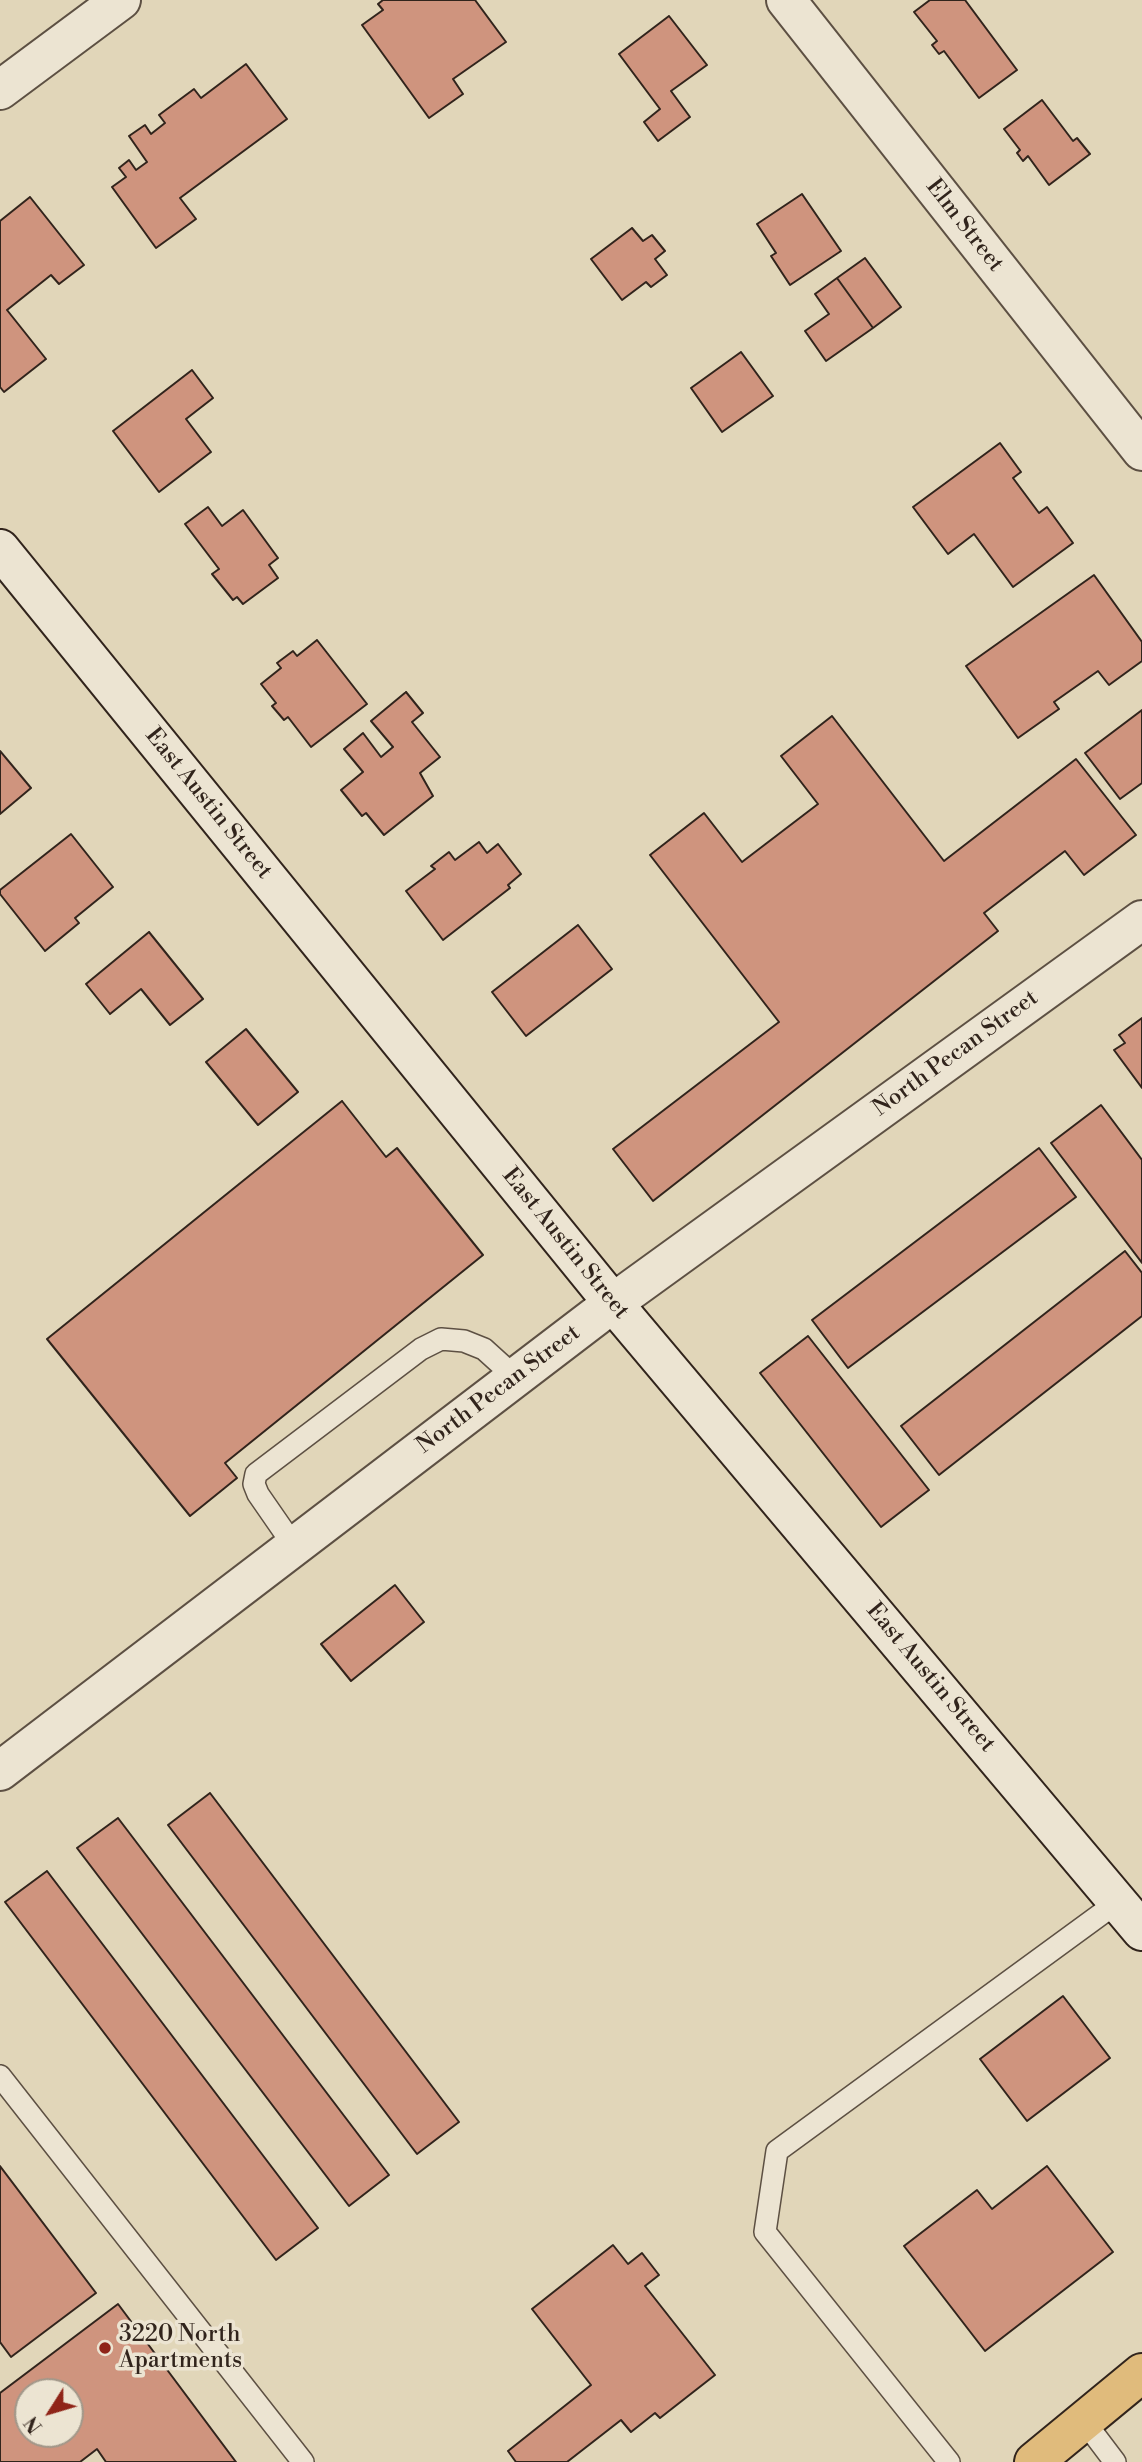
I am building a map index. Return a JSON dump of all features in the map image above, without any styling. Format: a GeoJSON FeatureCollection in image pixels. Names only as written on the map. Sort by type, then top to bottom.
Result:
{"type":"FeatureCollection","features":[{"type":"Feature","properties":{"kind":"main road"},"geometry":{"type":"LineString","coordinates":[[1034,2462],[1142,2373]]}},
{"type":"Feature","properties":{"kind":"street"},"geometry":{"type":"LineString","coordinates":[[0,90],[121,0]]}},
{"type":"Feature","properties":{"kind":"street","name":"Elm Street"},"geometry":{"type":"LineString","coordinates":[[786,0],[1142,451]]}},
{"type":"Feature","properties":{"kind":"street","name":"East Austin Street"},"geometry":{"type":"LineString","coordinates":[[0,549],[612,1303],[1142,1931]]}},
{"type":"Feature","properties":{"kind":"street","name":"North Pecan Street"},"geometry":{"type":"LineString","coordinates":[[0,1771],[612,1303],[1142,920]]}},
{"type":"Feature","properties":{"kind":"lane"},"geometry":{"type":"LineString","coordinates":[[294,1546],[254,1484],[256,1474],[267,1465],[421,1349],[441,1339],[464,1341],[484,1349],[516,1378]]}},
{"type":"Feature","properties":{"kind":"lane"},"geometry":{"type":"LineString","coordinates":[[949,2462],[765,2232],[777,2151],[1119,1901]]}},
{"type":"Feature","properties":{"kind":"lane"},"geometry":{"type":"LineString","coordinates":[[0,2076],[303,2462]]}},
{"type":"Feature","properties":{"kind":"lane"},"geometry":{"type":"LineString","coordinates":[[1084,2421],[1115,2462]]}},
{"type":"Feature","properties":{"kind":"building"},"geometry":{"type":"Polygon","coordinates":[[[383,0],[475,0],[506,42],[453,79],[463,94],[429,118],[362,25],[383,10],[378,4],[383,0]]]}},
{"type":"Feature","properties":{"kind":"building"},"geometry":{"type":"Polygon","coordinates":[[[930,0],[965,0],[1017,70],[979,98],[944,51],[939,54],[932,45],[937,41],[914,12],[930,0]]]}},
{"type":"Feature","properties":{"kind":"building"},"geometry":{"type":"Polygon","coordinates":[[[669,16],[707,65],[671,91],[690,117],[658,141],[644,122],[660,109],[619,54],[669,16]]]}},
{"type":"Feature","properties":{"kind":"building"},"geometry":{"type":"Polygon","coordinates":[[[246,64],[287,119],[180,198],[196,219],[156,248],[112,187],[126,177],[119,168],[129,160],[136,170],[147,162],[129,136],[145,125],[151,134],[165,123],[159,115],[194,89],[201,98],[246,64]]]}},
{"type":"Feature","properties":{"kind":"building"},"geometry":{"type":"Polygon","coordinates":[[[1042,100],[1073,141],[1077,138],[1090,154],[1049,185],[1028,156],[1023,161],[1017,153],[1020,150],[1004,129],[1042,100]]]}},
{"type":"Feature","properties":{"kind":"building"},"geometry":{"type":"Polygon","coordinates":[[[802,194],[841,251],[790,285],[771,256],[776,253],[757,224],[802,194]]]}},
{"type":"Feature","properties":{"kind":"building"},"geometry":{"type":"Polygon","coordinates":[[[30,197],[84,265],[59,284],[51,275],[7,310],[46,359],[4,392],[0,387],[0,221],[30,197]]]}},
{"type":"Feature","properties":{"kind":"building"},"geometry":{"type":"Polygon","coordinates":[[[632,228],[643,241],[652,235],[665,251],[655,259],[667,275],[651,287],[646,282],[622,300],[591,259],[632,228]]]}},
{"type":"Feature","properties":{"kind":"building"},"geometry":{"type":"Polygon","coordinates":[[[865,258],[901,307],[873,328],[837,278],[865,258]]]}},
{"type":"Feature","properties":{"kind":"building"},"geometry":{"type":"Polygon","coordinates":[[[837,278],[873,328],[826,361],[805,331],[829,314],[815,294],[837,278]]]}},
{"type":"Feature","properties":{"kind":"building"},"geometry":{"type":"Polygon","coordinates":[[[741,352],[773,396],[722,432],[691,388],[741,352]]]}},
{"type":"Feature","properties":{"kind":"building"},"geometry":{"type":"Polygon","coordinates":[[[192,370],[213,398],[186,419],[211,452],[159,492],[113,431],[192,370]]]}},
{"type":"Feature","properties":{"kind":"building"},"geometry":{"type":"Polygon","coordinates":[[[1000,443],[1021,472],[1013,478],[1039,513],[1047,507],[1073,543],[1013,587],[974,534],[948,554],[913,507],[1000,443]]]}},
{"type":"Feature","properties":{"kind":"building"},"geometry":{"type":"Polygon","coordinates":[[[208,507],[222,526],[243,510],[278,558],[269,565],[278,578],[243,604],[237,597],[233,600],[212,574],[219,569],[185,524],[208,507]]]}},
{"type":"Feature","properties":{"kind":"building"},"geometry":{"type":"Polygon","coordinates":[[[1094,575],[1142,642],[1142,661],[1109,685],[1098,671],[1054,702],[1059,709],[1018,738],[966,666],[1094,575]]]}},
{"type":"Feature","properties":{"kind":"building"},"geometry":{"type":"Polygon","coordinates":[[[317,640],[367,704],[311,747],[288,717],[284,720],[272,706],[276,703],[261,684],[281,668],[277,663],[293,651],[297,656],[317,640]]]}},
{"type":"Feature","properties":{"kind":"building"},"geometry":{"type":"Polygon","coordinates":[[[406,692],[423,713],[412,722],[440,757],[420,773],[433,796],[384,835],[366,813],[362,816],[341,790],[363,772],[344,749],[363,733],[381,757],[393,747],[371,721],[406,692]]]}},
{"type":"Feature","properties":{"kind":"building"},"geometry":{"type":"Polygon","coordinates":[[[1142,710],[1142,783],[1120,799],[1085,753],[1142,710]]]}},
{"type":"Feature","properties":{"kind":"building"},"geometry":{"type":"Polygon","coordinates":[[[832,716],[944,861],[1076,759],[1136,835],[1084,875],[1065,851],[984,913],[998,931],[653,1201],[613,1149],[779,1022],[650,855],[704,813],[742,862],[818,804],[781,756],[832,716]]]}},
{"type":"Feature","properties":{"kind":"building"},"geometry":{"type":"Polygon","coordinates":[[[0,751],[31,788],[0,814],[0,751]]]}},
{"type":"Feature","properties":{"kind":"building"},"geometry":{"type":"Polygon","coordinates":[[[71,834],[113,887],[75,918],[79,923],[45,951],[0,894],[0,890],[71,834]]]}},
{"type":"Feature","properties":{"kind":"building"},"geometry":{"type":"Polygon","coordinates":[[[479,842],[487,853],[498,844],[521,874],[508,885],[510,888],[443,940],[406,891],[435,869],[431,866],[449,852],[455,860],[479,842]]]}},
{"type":"Feature","properties":{"kind":"building"},"geometry":{"type":"Polygon","coordinates":[[[578,925],[612,969],[526,1036],[492,992],[578,925]]]}},
{"type":"Feature","properties":{"kind":"building"},"geometry":{"type":"Polygon","coordinates":[[[149,932],[203,999],[170,1025],[141,989],[110,1014],[86,984],[149,932]]]}},
{"type":"Feature","properties":{"kind":"building"},"geometry":{"type":"Polygon","coordinates":[[[1142,1018],[1142,1088],[1114,1050],[1125,1043],[1119,1035],[1142,1018]]]}},
{"type":"Feature","properties":{"kind":"building"},"geometry":{"type":"Polygon","coordinates":[[[246,1029],[298,1092],[258,1125],[206,1062],[246,1029]]]}},
{"type":"Feature","properties":{"kind":"building"},"geometry":{"type":"Polygon","coordinates":[[[342,1101],[386,1157],[397,1148],[483,1255],[225,1463],[237,1478],[190,1516],[47,1339],[342,1101]]]}},
{"type":"Feature","properties":{"kind":"building"},"geometry":{"type":"Polygon","coordinates":[[[1101,1105],[1142,1160],[1142,1263],[1051,1143],[1101,1105]]]}},
{"type":"Feature","properties":{"kind":"building"},"geometry":{"type":"Polygon","coordinates":[[[1039,1148],[1076,1197],[848,1368],[812,1320],[1039,1148]]]}},
{"type":"Feature","properties":{"kind":"building"},"geometry":{"type":"Polygon","coordinates":[[[1125,1251],[1142,1273],[1142,1316],[939,1475],[901,1426],[1125,1251]]]}},
{"type":"Feature","properties":{"kind":"building"},"geometry":{"type":"Polygon","coordinates":[[[808,1336],[929,1490],[881,1527],[760,1373],[808,1336]]]}},
{"type":"Feature","properties":{"kind":"building"},"geometry":{"type":"Polygon","coordinates":[[[395,1585],[424,1622],[351,1681],[321,1644],[395,1585]]]}},
{"type":"Feature","properties":{"kind":"building"},"geometry":{"type":"Polygon","coordinates":[[[210,1793],[459,2122],[417,2154],[168,1825],[210,1793]]]}},
{"type":"Feature","properties":{"kind":"building"},"geometry":{"type":"Polygon","coordinates":[[[118,1818],[389,2175],[349,2206],[77,1848],[118,1818]]]}},
{"type":"Feature","properties":{"kind":"building"},"geometry":{"type":"Polygon","coordinates":[[[47,1871],[318,2228],[276,2260],[5,1902],[47,1871]]]}},
{"type":"Feature","properties":{"kind":"building"},"geometry":{"type":"Polygon","coordinates":[[[1063,1996],[1110,2058],[1027,2121],[980,2059],[1063,1996]]]}},
{"type":"Feature","properties":{"kind":"building"},"geometry":{"type":"Polygon","coordinates":[[[0,2166],[96,2293],[11,2357],[0,2342],[0,2166]]]}},
{"type":"Feature","properties":{"kind":"building"},"geometry":{"type":"Polygon","coordinates":[[[1047,2166],[1113,2252],[985,2351],[904,2246],[977,2190],[992,2209],[1047,2166]]]}},
{"type":"Feature","properties":{"kind":"building"},"geometry":{"type":"Polygon","coordinates":[[[613,2245],[628,2264],[642,2253],[659,2275],[645,2286],[715,2375],[660,2418],[655,2413],[631,2432],[621,2420],[567,2462],[516,2462],[508,2451],[591,2385],[532,2309],[613,2245]]]}},
{"type":"Feature","properties":{"kind":"building","name":"3220 North Apartments"},"geometry":{"type":"Polygon","coordinates":[[[118,2304],[236,2462],[106,2462],[97,2449],[80,2462],[0,2462],[0,2393],[14,2382],[14,2448],[84,2448],[84,2378],[20,2378],[118,2304]]]}},
{"type":"Feature","properties":{"kind":"place","name":"3220 North Apartments"},"geometry":{"type":"Point","coordinates":[105,2348]}}]}
